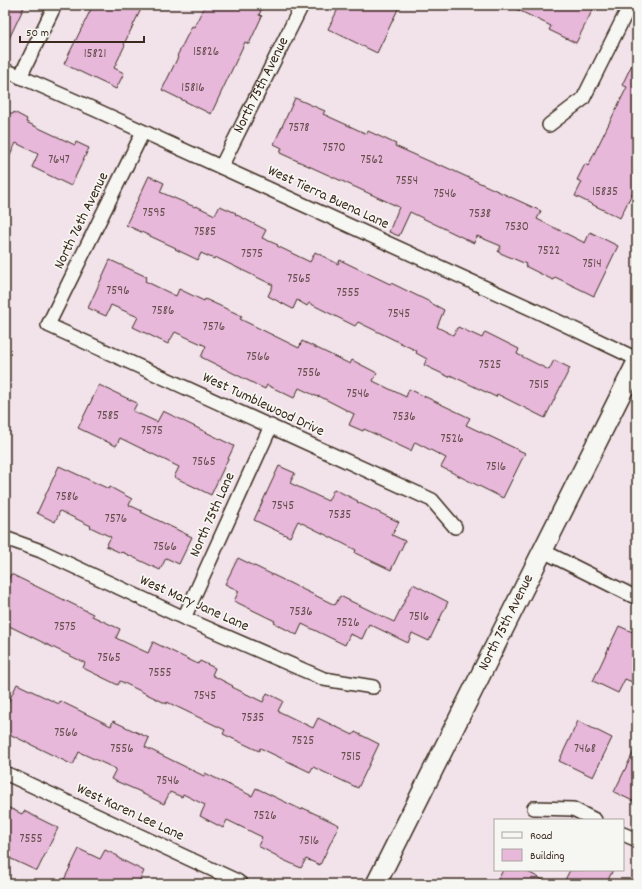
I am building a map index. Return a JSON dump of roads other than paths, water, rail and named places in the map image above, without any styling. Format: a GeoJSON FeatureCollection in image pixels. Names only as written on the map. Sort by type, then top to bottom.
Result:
{"type":"FeatureCollection","features":[{"type":"Feature","properties":{"kind":"main road","name":"North 75th Avenue"},"geometry":{"type":"LineString","coordinates":[[376,884],[637,362]]}},
{"type":"Feature","properties":{"kind":"street"},"geometry":{"type":"LineString","coordinates":[[20,77],[55,5]]}},
{"type":"Feature","properties":{"kind":"street","name":"North 75th Avenue"},"geometry":{"type":"LineString","coordinates":[[221,167],[302,5]]}},
{"type":"Feature","properties":{"kind":"street"},"geometry":{"type":"LineString","coordinates":[[549,125],[583,99],[630,5]]}},
{"type":"Feature","properties":{"kind":"street","name":"West Tierra Buena Lane"},"geometry":{"type":"LineString","coordinates":[[5,70],[221,167],[637,359]]}},
{"type":"Feature","properties":{"kind":"street","name":"North 76th Avenue"},"geometry":{"type":"LineString","coordinates":[[48,325],[143,132]]}},
{"type":"Feature","properties":{"kind":"street","name":"West Tumblewood Drive"},"geometry":{"type":"LineString","coordinates":[[48,325],[432,500],[455,527]]}},
{"type":"Feature","properties":{"kind":"street","name":"North 75th Lane"},"geometry":{"type":"LineString","coordinates":[[184,618],[271,426]]}},
{"type":"Feature","properties":{"kind":"street","name":"West Mary Jane Lane"},"geometry":{"type":"LineString","coordinates":[[5,538],[41,551],[184,618],[324,679],[373,687]]}},
{"type":"Feature","properties":{"kind":"street"},"geometry":{"type":"LineString","coordinates":[[543,551],[637,598]]}},
{"type":"Feature","properties":{"kind":"street","name":"West Karen Lee Lane"},"geometry":{"type":"LineString","coordinates":[[5,773],[237,881],[240,884]]}},
{"type":"Feature","properties":{"kind":"street"},"geometry":{"type":"LineString","coordinates":[[534,808],[573,809],[593,819]]}},
{"type":"Feature","properties":{"kind":"street"},"geometry":{"type":"LineString","coordinates":[[624,834],[637,840]]}}]}
